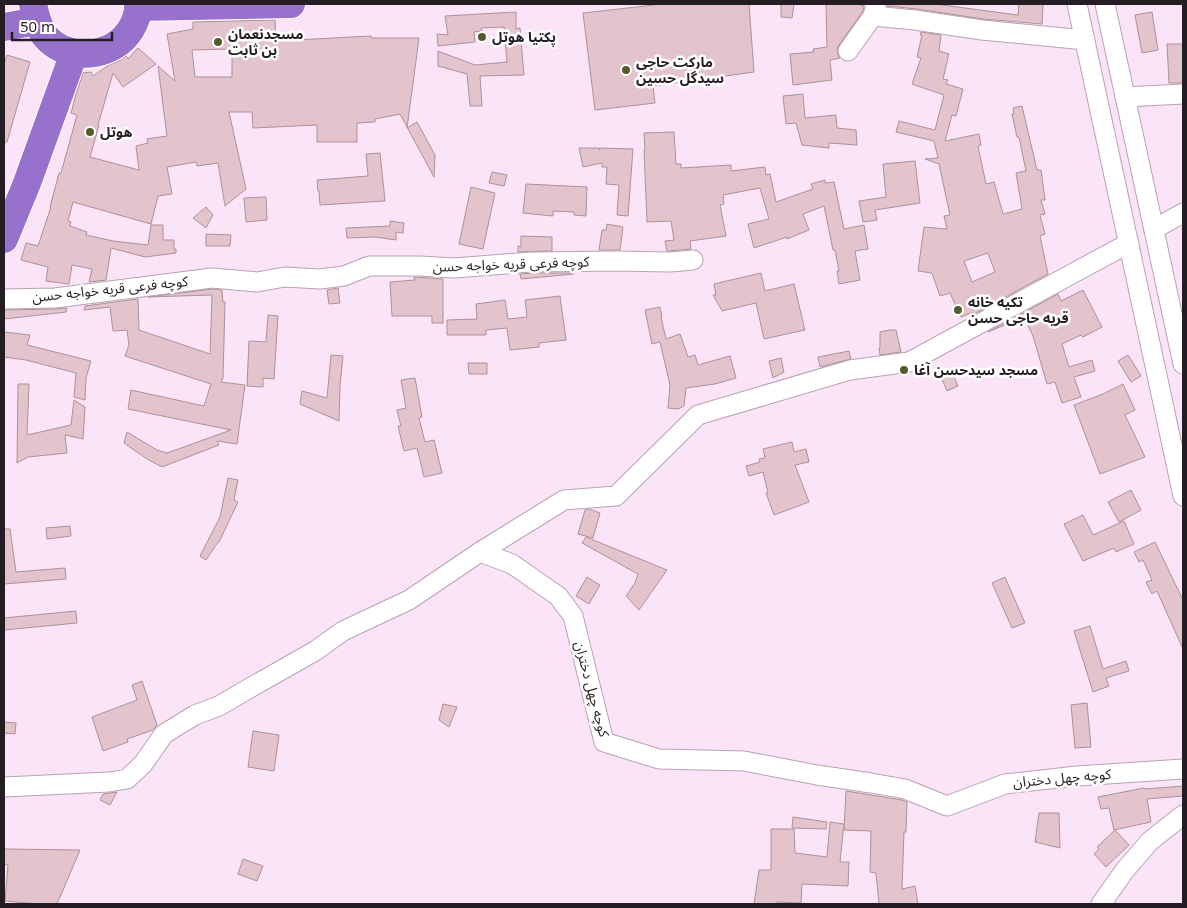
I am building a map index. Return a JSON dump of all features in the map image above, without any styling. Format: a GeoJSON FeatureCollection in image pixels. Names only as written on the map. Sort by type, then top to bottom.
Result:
{"type":"FeatureCollection","features":[{"type":"Feature","properties":{"kind":"highway"},"geometry":{"type":"LineString","coordinates":[[33,9],[46,36],[58,47],[74,53],[90,54],[106,51],[120,42],[131,30],[138,14],[138,5],[291,4]]}},
{"type":"Feature","properties":{"kind":"highway"},"geometry":{"type":"LineString","coordinates":[[4,8],[33,9]]}},
{"type":"Feature","properties":{"kind":"highway"},"geometry":{"type":"LineString","coordinates":[[4,27],[33,9]]}},
{"type":"Feature","properties":{"kind":"highway"},"geometry":{"type":"LineString","coordinates":[[5,236],[27,183],[74,53]]}},
{"type":"Feature","properties":{"kind":"street"},"geometry":{"type":"LineString","coordinates":[[1077,4],[1183,496]]}},
{"type":"Feature","properties":{"kind":"street"},"geometry":{"type":"LineString","coordinates":[[1105,4],[1183,364]]}},
{"type":"Feature","properties":{"kind":"street"},"geometry":{"type":"LineString","coordinates":[[848,51],[875,10],[915,20],[982,30],[1085,40]]}},
{"type":"Feature","properties":{"kind":"street"},"geometry":{"type":"LineString","coordinates":[[1125,97],[1183,94]]}},
{"type":"Feature","properties":{"kind":"street"},"geometry":{"type":"LineString","coordinates":[[1154,229],[1183,213]]}},
{"type":"Feature","properties":{"kind":"street"},"geometry":{"type":"LineString","coordinates":[[4,787],[109,782],[127,779],[143,764],[164,734],[196,715],[219,706],[248,690],[315,651],[343,631],[408,600],[480,552],[564,500],[616,496],[698,414],[850,370],[909,362],[1128,243]]}},
{"type":"Feature","properties":{"kind":"street","name":"کوچه فرعی قریه خواجه حسن"},"geometry":{"type":"LineString","coordinates":[[4,299],[56,298],[212,278],[257,282],[285,277],[320,279],[344,276],[369,266],[454,268],[532,262],[670,262],[692,260]]}},
{"type":"Feature","properties":{"kind":"street","name":"کوچه چهل دختران"},"geometry":{"type":"LineString","coordinates":[[480,552],[512,564],[558,596],[573,616],[604,742],[659,759],[744,761],[905,789],[947,806],[1005,784],[1077,776],[1183,769]]}},
{"type":"Feature","properties":{"kind":"street"},"geometry":{"type":"LineString","coordinates":[[1101,904],[1125,870],[1150,841],[1183,815]]}},
{"type":"Feature","properties":{"kind":"building"},"geometry":{"type":"Polygon","coordinates":[[[654,4],[749,4],[754,72],[653,86],[655,103],[595,110],[583,13],[654,4]]]}},
{"type":"Feature","properties":{"kind":"building"},"geometry":{"type":"Polygon","coordinates":[[[781,4],[794,4],[792,18],[781,17],[781,4]]]}},
{"type":"Feature","properties":{"kind":"building"},"geometry":{"type":"Polygon","coordinates":[[[826,4],[857,4],[864,6],[863,11],[839,45],[837,50],[840,58],[830,60],[832,80],[793,85],[790,54],[814,52],[813,49],[827,47],[826,4]]]}},
{"type":"Feature","properties":{"kind":"building"},"geometry":{"type":"Polygon","coordinates":[[[887,4],[935,4],[1018,15],[1019,4],[1043,4],[1042,24],[983,19],[887,6],[887,4]]]}},
{"type":"Feature","properties":{"kind":"building"},"geometry":{"type":"Polygon","coordinates":[[[516,12],[516,29],[520,28],[524,75],[480,76],[482,106],[470,106],[467,74],[438,66],[438,51],[475,65],[507,62],[504,27],[481,28],[482,31],[474,32],[475,42],[438,46],[437,34],[448,35],[445,16],[516,12]]]}},
{"type":"Feature","properties":{"kind":"building"},"geometry":{"type":"Polygon","coordinates":[[[1152,12],[1158,50],[1142,53],[1135,15],[1152,12]]]}},
{"type":"Feature","properties":{"kind":"building"},"geometry":{"type":"Polygon","coordinates":[[[275,20],[276,41],[371,36],[371,38],[419,38],[407,127],[400,114],[375,119],[375,122],[357,123],[357,142],[317,142],[317,125],[253,128],[252,112],[229,112],[246,189],[225,206],[218,163],[197,166],[196,162],[167,167],[172,194],[158,196],[151,224],[73,202],[68,221],[71,222],[70,226],[87,232],[86,235],[113,241],[148,245],[151,225],[163,225],[163,240],[174,240],[176,253],[145,257],[111,248],[106,280],[89,282],[92,269],[72,265],[69,284],[46,281],[48,267],[21,260],[26,243],[38,246],[51,207],[59,173],[61,173],[77,115],[71,113],[83,73],[91,72],[93,76],[126,56],[128,59],[138,48],[156,64],[123,87],[113,73],[90,157],[139,170],[136,146],[148,143],[147,139],[167,136],[158,66],[175,81],[167,34],[193,29],[193,22],[275,20]],[[228,49],[192,50],[195,77],[232,77],[232,54],[229,54],[228,49]]]}},
{"type":"Feature","properties":{"kind":"building"},"geometry":{"type":"Polygon","coordinates":[[[921,32],[941,35],[939,51],[949,54],[943,79],[948,80],[946,84],[963,89],[956,116],[952,115],[945,141],[979,134],[981,145],[978,146],[986,184],[994,182],[1003,214],[1022,209],[1016,173],[1026,171],[1012,114],[1014,114],[1013,108],[1022,106],[1037,170],[1041,170],[1045,200],[1041,200],[1045,214],[1040,215],[1045,234],[1040,236],[1048,274],[974,314],[973,312],[961,317],[950,293],[940,296],[932,273],[918,271],[924,227],[947,229],[944,216],[950,215],[939,164],[925,159],[938,158],[934,141],[896,132],[899,121],[935,130],[944,95],[912,84],[921,58],[917,57],[922,35],[920,35],[921,32]],[[988,253],[964,261],[972,282],[995,272],[988,253]]]}},
{"type":"Feature","properties":{"kind":"building"},"geometry":{"type":"Polygon","coordinates":[[[1167,44],[1183,44],[1183,83],[1169,83],[1167,44]]]}},
{"type":"Feature","properties":{"kind":"building"},"geometry":{"type":"Polygon","coordinates":[[[7,55],[30,62],[7,142],[4,142],[4,65],[7,55]]]}},
{"type":"Feature","properties":{"kind":"building"},"geometry":{"type":"Polygon","coordinates":[[[803,94],[805,118],[836,115],[837,128],[856,130],[857,145],[829,143],[829,148],[802,145],[796,123],[786,124],[783,96],[803,94]]]}},
{"type":"Feature","properties":{"kind":"building"},"geometry":{"type":"Polygon","coordinates":[[[417,122],[435,155],[434,177],[407,128],[417,122]]]}},
{"type":"Feature","properties":{"kind":"building"},"geometry":{"type":"Polygon","coordinates":[[[674,132],[676,164],[681,164],[681,168],[731,165],[731,171],[765,167],[766,175],[770,174],[776,202],[813,189],[811,184],[825,180],[825,183],[834,182],[844,229],[864,225],[868,249],[855,251],[860,280],[839,284],[837,271],[839,271],[835,250],[833,250],[824,206],[803,214],[809,230],[787,239],[787,237],[754,248],[748,224],[769,219],[760,188],[723,195],[724,204],[720,205],[726,236],[690,241],[691,249],[667,251],[665,241],[674,240],[671,221],[647,222],[644,133],[674,132]]]}},
{"type":"Feature","properties":{"kind":"building"},"geometry":{"type":"Polygon","coordinates":[[[579,148],[598,148],[600,150],[599,148],[633,149],[628,216],[617,215],[619,185],[606,184],[607,167],[602,167],[602,163],[583,167],[579,148]]]}},
{"type":"Feature","properties":{"kind":"building"},"geometry":{"type":"Polygon","coordinates":[[[380,153],[385,201],[320,205],[317,180],[368,176],[366,154],[380,153]]]}},
{"type":"Feature","properties":{"kind":"building"},"geometry":{"type":"Polygon","coordinates":[[[915,161],[920,203],[875,210],[877,220],[863,222],[859,201],[886,197],[883,164],[915,161]]]}},
{"type":"Feature","properties":{"kind":"building"},"geometry":{"type":"Polygon","coordinates":[[[492,172],[507,175],[504,186],[489,183],[492,172]]]}},
{"type":"Feature","properties":{"kind":"building"},"geometry":{"type":"Polygon","coordinates":[[[526,184],[587,187],[586,216],[574,215],[574,212],[553,211],[553,216],[523,213],[526,184]]]}},
{"type":"Feature","properties":{"kind":"building"},"geometry":{"type":"Polygon","coordinates":[[[471,187],[495,193],[483,249],[459,244],[471,187]]]}},
{"type":"Feature","properties":{"kind":"building"},"geometry":{"type":"Polygon","coordinates":[[[266,197],[267,220],[246,222],[244,198],[266,197]]]}},
{"type":"Feature","properties":{"kind":"building"},"geometry":{"type":"Polygon","coordinates":[[[206,207],[213,215],[206,228],[193,218],[206,207]]]}},
{"type":"Feature","properties":{"kind":"building"},"geometry":{"type":"Polygon","coordinates":[[[390,221],[404,223],[403,233],[396,232],[396,240],[375,237],[347,238],[346,228],[390,226],[390,221]]]}},
{"type":"Feature","properties":{"kind":"building"},"geometry":{"type":"Polygon","coordinates":[[[607,224],[623,227],[620,250],[599,250],[602,230],[606,230],[607,224]]]}},
{"type":"Feature","properties":{"kind":"building"},"geometry":{"type":"Polygon","coordinates":[[[206,234],[231,235],[230,246],[206,246],[206,234]]]}},
{"type":"Feature","properties":{"kind":"building"},"geometry":{"type":"Polygon","coordinates":[[[521,236],[552,237],[552,251],[518,252],[518,246],[521,247],[521,236]]]}},
{"type":"Feature","properties":{"kind":"building"},"geometry":{"type":"Polygon","coordinates":[[[761,273],[765,291],[794,284],[805,330],[764,339],[756,303],[722,311],[713,295],[716,295],[714,284],[761,273]]]}},
{"type":"Feature","properties":{"kind":"building"},"geometry":{"type":"Polygon","coordinates":[[[520,274],[574,274],[521,279],[520,274]]]}},
{"type":"Feature","properties":{"kind":"building"},"geometry":{"type":"Polygon","coordinates":[[[414,277],[443,279],[443,323],[432,323],[432,316],[392,316],[390,282],[415,280],[414,277]]]}},
{"type":"Feature","properties":{"kind":"building"},"geometry":{"type":"Polygon","coordinates":[[[338,288],[340,303],[329,304],[327,290],[338,288]]]}},
{"type":"Feature","properties":{"kind":"building"},"geometry":{"type":"Polygon","coordinates":[[[212,289],[222,290],[223,302],[225,302],[223,378],[221,382],[245,385],[237,444],[217,441],[219,445],[162,467],[124,443],[127,432],[157,450],[167,453],[231,430],[128,409],[131,390],[204,406],[211,384],[125,356],[129,345],[127,330],[113,331],[110,307],[84,310],[85,306],[138,299],[139,330],[210,354],[212,295],[148,297],[212,289]]]}},
{"type":"Feature","properties":{"kind":"building"},"geometry":{"type":"Polygon","coordinates":[[[1083,290],[1102,327],[1083,337],[1081,335],[1062,344],[1069,367],[1092,360],[1095,371],[1074,377],[1081,397],[1062,403],[1055,382],[1047,384],[1033,336],[1024,317],[988,332],[1058,294],[1061,301],[1083,290]]]}},
{"type":"Feature","properties":{"kind":"building"},"geometry":{"type":"Polygon","coordinates":[[[560,296],[566,340],[539,343],[539,347],[510,350],[507,328],[486,330],[486,335],[447,335],[447,320],[477,319],[476,304],[505,300],[508,319],[527,317],[525,300],[560,296]]]}},
{"type":"Feature","properties":{"kind":"building"},"geometry":{"type":"Polygon","coordinates":[[[660,307],[666,339],[680,334],[688,357],[695,355],[698,365],[730,356],[736,378],[715,384],[686,388],[684,406],[678,409],[668,408],[670,385],[660,342],[652,344],[645,310],[660,307]]]}},
{"type":"Feature","properties":{"kind":"building"},"geometry":{"type":"Polygon","coordinates":[[[67,308],[66,312],[4,319],[4,310],[67,308]]]}},
{"type":"Feature","properties":{"kind":"building"},"geometry":{"type":"Polygon","coordinates":[[[268,315],[278,316],[274,379],[263,378],[263,387],[247,386],[249,341],[266,342],[268,315]]]}},
{"type":"Feature","properties":{"kind":"building"},"geometry":{"type":"Polygon","coordinates":[[[896,330],[901,352],[880,355],[880,332],[896,330]]]}},
{"type":"Feature","properties":{"kind":"building"},"geometry":{"type":"Polygon","coordinates":[[[4,332],[30,335],[27,345],[91,361],[86,378],[85,400],[74,397],[76,373],[26,360],[4,357],[4,332]]]}},
{"type":"Feature","properties":{"kind":"building"},"geometry":{"type":"Polygon","coordinates":[[[849,351],[851,359],[820,367],[818,357],[849,351]]]}},
{"type":"Feature","properties":{"kind":"building"},"geometry":{"type":"Polygon","coordinates":[[[331,355],[343,356],[339,421],[300,404],[302,391],[327,398],[331,355]]]}},
{"type":"Feature","properties":{"kind":"building"},"geometry":{"type":"Polygon","coordinates":[[[1128,355],[1141,376],[1131,382],[1118,361],[1128,355]]]}},
{"type":"Feature","properties":{"kind":"building"},"geometry":{"type":"Polygon","coordinates":[[[781,358],[784,372],[773,378],[769,361],[781,358]]]}},
{"type":"Feature","properties":{"kind":"building"},"geometry":{"type":"Polygon","coordinates":[[[468,363],[487,363],[487,374],[469,374],[468,363]]]}},
{"type":"Feature","properties":{"kind":"building"},"geometry":{"type":"Polygon","coordinates":[[[951,370],[958,386],[947,391],[940,375],[951,370]]]}},
{"type":"Feature","properties":{"kind":"building"},"geometry":{"type":"Polygon","coordinates":[[[415,378],[422,417],[419,418],[425,442],[434,440],[442,473],[424,477],[417,448],[404,451],[398,426],[401,426],[397,410],[406,408],[401,380],[415,378]]]}},
{"type":"Feature","properties":{"kind":"building"},"geometry":{"type":"Polygon","coordinates":[[[18,384],[29,384],[27,435],[71,425],[74,400],[85,407],[83,439],[65,435],[67,453],[28,457],[17,463],[18,384]]]}},
{"type":"Feature","properties":{"kind":"building"},"geometry":{"type":"Polygon","coordinates":[[[1123,384],[1135,410],[1125,415],[1145,457],[1100,474],[1074,405],[1123,384]]]}},
{"type":"Feature","properties":{"kind":"building"},"geometry":{"type":"Polygon","coordinates":[[[792,442],[794,452],[806,449],[809,462],[795,465],[809,502],[774,515],[766,493],[768,493],[763,472],[749,476],[746,466],[760,462],[759,459],[765,458],[763,449],[792,442]]]}},
{"type":"Feature","properties":{"kind":"building"},"geometry":{"type":"Polygon","coordinates":[[[228,478],[238,480],[234,500],[238,502],[219,542],[206,560],[200,556],[220,517],[228,478]]]}},
{"type":"Feature","properties":{"kind":"building"},"geometry":{"type":"Polygon","coordinates":[[[1131,490],[1141,510],[1119,522],[1108,502],[1131,490]]]}},
{"type":"Feature","properties":{"kind":"building"},"geometry":{"type":"Polygon","coordinates":[[[589,509],[600,513],[593,538],[578,534],[585,510],[589,509]]]}},
{"type":"Feature","properties":{"kind":"building"},"geometry":{"type":"Polygon","coordinates":[[[1083,515],[1093,535],[1124,521],[1134,544],[1116,552],[1114,548],[1083,561],[1064,524],[1083,515]]]}},
{"type":"Feature","properties":{"kind":"building"},"geometry":{"type":"Polygon","coordinates":[[[70,526],[71,536],[47,539],[46,528],[70,526]]]}},
{"type":"Feature","properties":{"kind":"building"},"geometry":{"type":"Polygon","coordinates":[[[4,529],[10,529],[16,572],[65,568],[66,579],[4,584],[4,529]]]}},
{"type":"Feature","properties":{"kind":"building"},"geometry":{"type":"Polygon","coordinates":[[[586,537],[667,570],[639,610],[626,596],[635,583],[638,574],[582,543],[586,537]]]}},
{"type":"Feature","properties":{"kind":"building"},"geometry":{"type":"Polygon","coordinates":[[[1155,542],[1183,600],[1183,649],[1157,591],[1152,594],[1146,582],[1152,580],[1143,560],[1139,562],[1134,552],[1155,542]]]}},
{"type":"Feature","properties":{"kind":"building"},"geometry":{"type":"Polygon","coordinates":[[[587,577],[600,585],[589,604],[576,596],[587,577]]]}},
{"type":"Feature","properties":{"kind":"building"},"geometry":{"type":"Polygon","coordinates":[[[1005,577],[1025,623],[1012,628],[992,583],[1005,577]]]}},
{"type":"Feature","properties":{"kind":"building"},"geometry":{"type":"Polygon","coordinates":[[[76,611],[77,623],[4,630],[4,618],[76,611]]]}},
{"type":"Feature","properties":{"kind":"building"},"geometry":{"type":"Polygon","coordinates":[[[1090,626],[1103,669],[1126,661],[1129,671],[1106,678],[1109,686],[1093,692],[1074,631],[1090,626]]]}},
{"type":"Feature","properties":{"kind":"building"},"geometry":{"type":"Polygon","coordinates":[[[142,681],[157,725],[153,730],[127,739],[128,742],[103,751],[92,717],[137,700],[132,685],[142,681]]]}},
{"type":"Feature","properties":{"kind":"building"},"geometry":{"type":"Polygon","coordinates":[[[1087,703],[1091,747],[1075,748],[1071,705],[1087,703]]]}},
{"type":"Feature","properties":{"kind":"building"},"geometry":{"type":"Polygon","coordinates":[[[443,704],[457,707],[449,727],[439,720],[443,704]]]}},
{"type":"Feature","properties":{"kind":"building"},"geometry":{"type":"Polygon","coordinates":[[[4,722],[16,723],[15,734],[4,733],[4,722]]]}},
{"type":"Feature","properties":{"kind":"building"},"geometry":{"type":"Polygon","coordinates":[[[253,731],[279,735],[274,771],[248,767],[253,731]]]}},
{"type":"Feature","properties":{"kind":"building"},"geometry":{"type":"Polygon","coordinates":[[[1183,786],[1183,796],[1147,799],[1151,822],[1114,830],[1109,808],[1101,809],[1098,797],[1144,788],[1183,786]]]}},
{"type":"Feature","properties":{"kind":"building"},"geometry":{"type":"Polygon","coordinates":[[[846,791],[907,802],[902,889],[915,886],[918,904],[879,904],[876,873],[870,872],[871,831],[844,830],[846,791]]]}},
{"type":"Feature","properties":{"kind":"building"},"geometry":{"type":"Polygon","coordinates":[[[117,792],[110,805],[100,800],[103,794],[117,792]]]}},
{"type":"Feature","properties":{"kind":"building"},"geometry":{"type":"Polygon","coordinates":[[[1039,813],[1059,813],[1060,848],[1035,842],[1039,813]]]}},
{"type":"Feature","properties":{"kind":"building"},"geometry":{"type":"Polygon","coordinates":[[[793,817],[827,822],[826,829],[792,828],[793,817]]]}},
{"type":"Feature","properties":{"kind":"building"},"geometry":{"type":"Polygon","coordinates":[[[830,822],[844,824],[840,862],[849,862],[848,886],[802,884],[801,903],[776,902],[776,904],[754,904],[759,870],[771,870],[771,829],[794,829],[795,853],[827,857],[830,822]]]}},
{"type":"Feature","properties":{"kind":"building"},"geometry":{"type":"Polygon","coordinates":[[[1115,830],[1129,845],[1106,867],[1094,854],[1099,849],[1097,847],[1115,830]]]}},
{"type":"Feature","properties":{"kind":"building"},"geometry":{"type":"Polygon","coordinates":[[[4,849],[80,850],[57,904],[5,901],[8,865],[4,864],[4,849]]]}},
{"type":"Feature","properties":{"kind":"building"},"geometry":{"type":"Polygon","coordinates":[[[243,859],[263,866],[257,881],[238,874],[243,859]]]}},
{"type":"Feature","properties":{"kind":"place","name":"پکتیا هوتل"},"geometry":{"type":"Point","coordinates":[482,37]}},
{"type":"Feature","properties":{"kind":"place","name":"مسجدنعمان بن ثابت"},"geometry":{"type":"Point","coordinates":[218,42]}},
{"type":"Feature","properties":{"kind":"place","name":"مارکت حاجی سیدگل حسین"},"geometry":{"type":"Point","coordinates":[626,70]}},
{"type":"Feature","properties":{"kind":"place","name":"هوتل"},"geometry":{"type":"Point","coordinates":[90,132]}},
{"type":"Feature","properties":{"kind":"place","name":"تکیه خانه قریه حاجی حسن"},"geometry":{"type":"Point","coordinates":[958,310]}},
{"type":"Feature","properties":{"kind":"place","name":"مسجد سیدحسن آغا"},"geometry":{"type":"Point","coordinates":[904,370]}}]}
